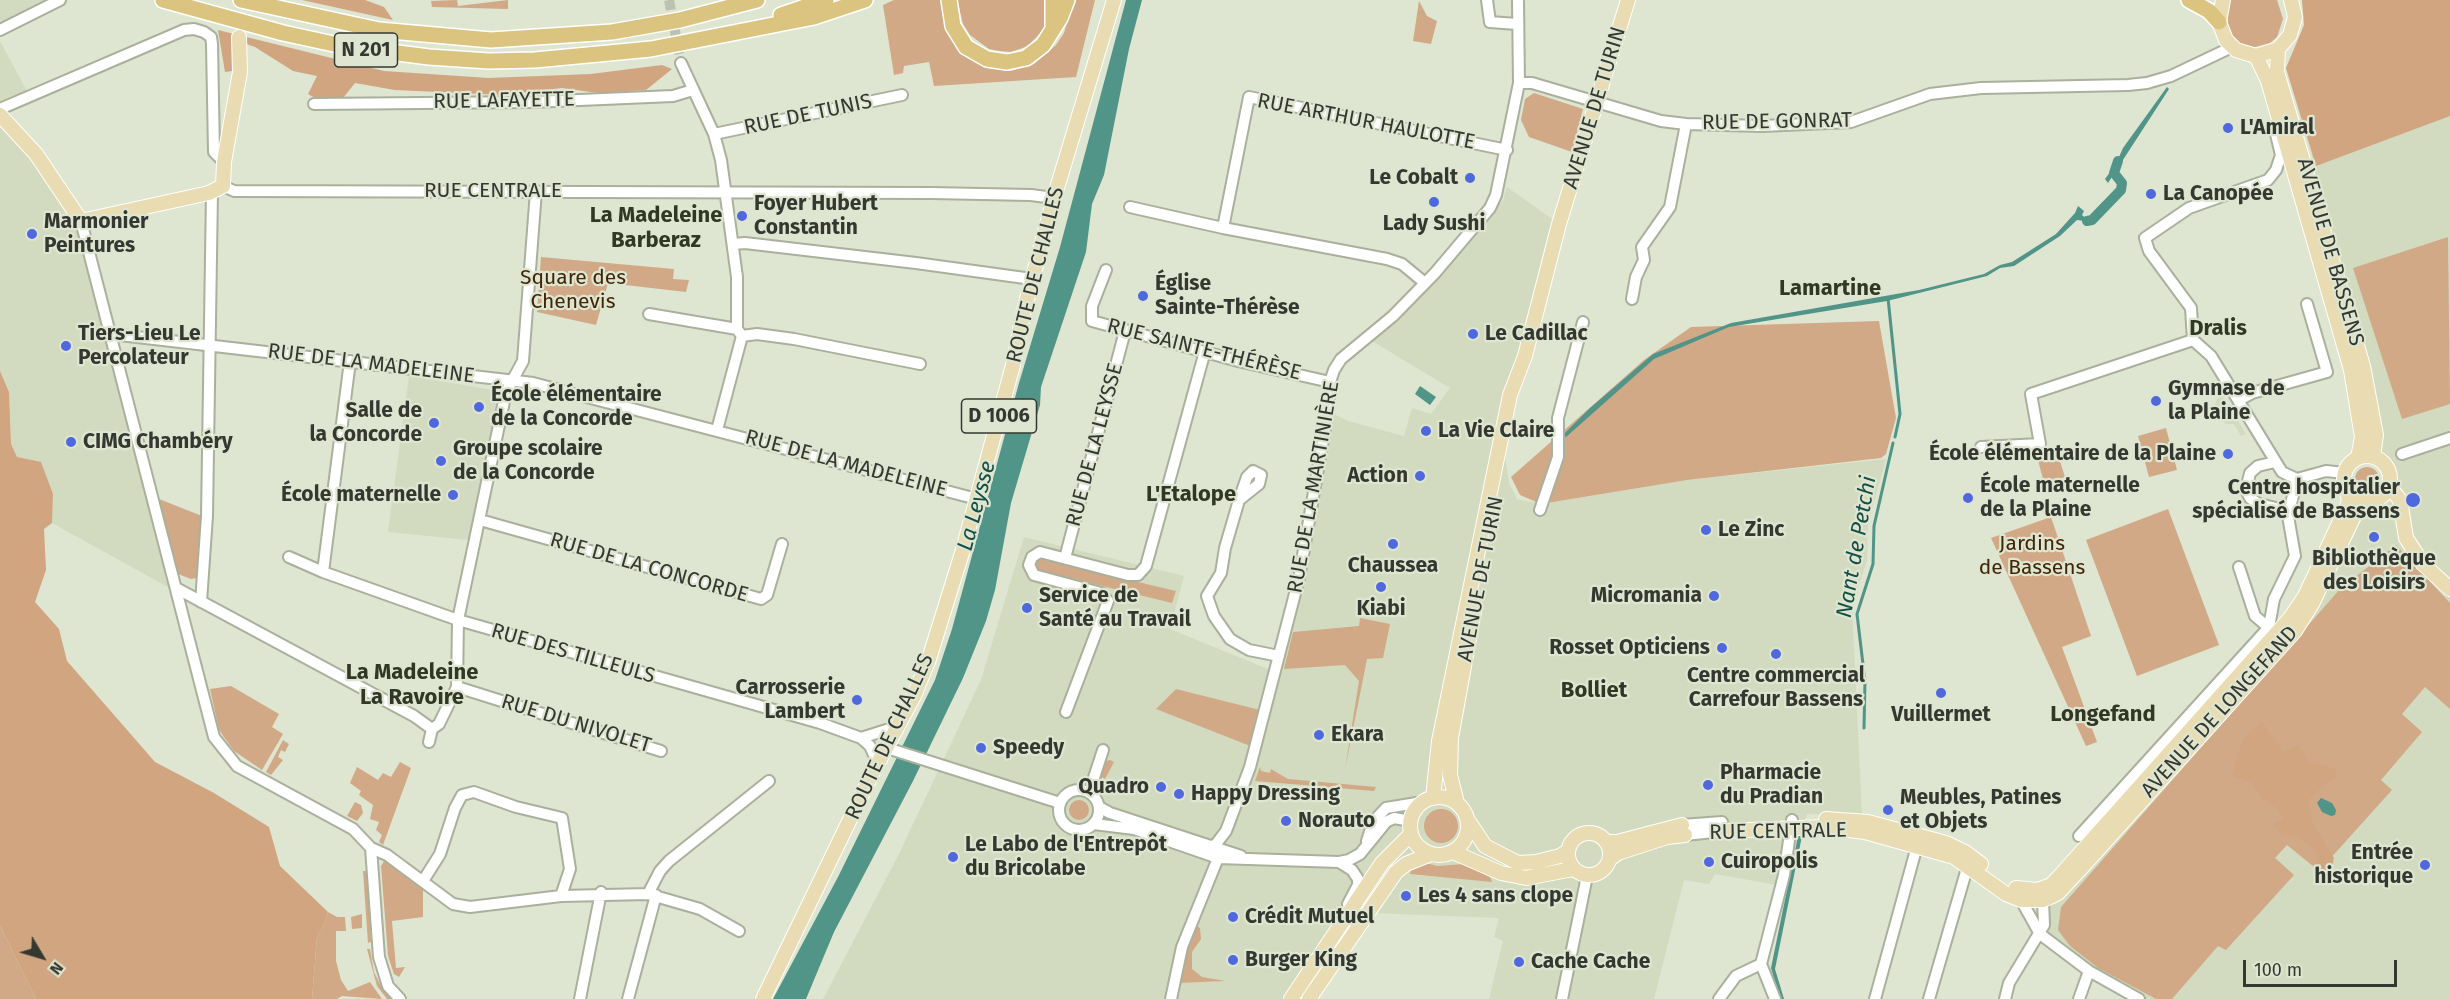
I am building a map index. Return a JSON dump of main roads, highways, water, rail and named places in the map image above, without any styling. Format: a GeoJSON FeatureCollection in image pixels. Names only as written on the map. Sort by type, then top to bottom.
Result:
{"type":"FeatureCollection","features":[{"type":"Feature","properties":{"kind":"highway","name":"N 201"},"geometry":{"type":"LineString","coordinates":[[163,0],[323,42],[429,57],[535,60],[642,50],[691,40],[826,0]]}},
{"type":"Feature","properties":{"kind":"highway","name":"N 201"},"geometry":{"type":"LineString","coordinates":[[241,0],[379,30],[491,40],[612,32],[680,20],[753,1]]}},
{"type":"Feature","properties":{"kind":"highway"},"geometry":{"type":"LineString","coordinates":[[691,40],[814,17],[865,0]]}},
{"type":"Feature","properties":{"kind":"highway"},"geometry":{"type":"LineString","coordinates":[[949,0],[951,20],[958,37],[971,51],[987,59],[1007,62],[1026,58],[1043,45],[1052,33],[1067,0]]}},
{"type":"Feature","properties":{"kind":"highway"},"geometry":{"type":"LineString","coordinates":[[1052,33],[1053,0]]}},
{"type":"Feature","properties":{"kind":"highway"},"geometry":{"type":"LineString","coordinates":[[2189,0],[2209,11],[2218,22]]}},
{"type":"Feature","properties":{"kind":"main road","name":"ROUTE DE CHALLES"},"geometry":{"type":"LineString","coordinates":[[1090,81],[1107,0]]}},
{"type":"Feature","properties":{"kind":"main road","name":"ROUTE DE CHALLES"},"geometry":{"type":"LineString","coordinates":[[763,999],[878,764],[893,749],[899,726],[929,659],[977,499],[1054,198],[1114,0]]}},
{"type":"Feature","properties":{"kind":"main road","name":"AVENUE DE TURIN"},"geometry":{"type":"LineString","coordinates":[[1457,803],[1450,775],[1451,738],[1519,397],[1525,356],[1559,224],[1628,0]]}},
{"type":"Feature","properties":{"kind":"main road"},"geometry":{"type":"LineString","coordinates":[[2223,0],[2218,22],[2229,44],[2256,56],[2278,49],[2285,43],[2294,26],[2293,3]]}},
{"type":"Feature","properties":{"kind":"main road","name":"RUE CENTRALE"},"geometry":{"type":"LineString","coordinates":[[0,115],[36,154],[81,221],[218,189],[239,81],[239,37]]}},
{"type":"Feature","properties":{"kind":"main road","name":"AVENUE DE BASSENS"},"geometry":{"type":"LineString","coordinates":[[2278,49],[2277,72],[2363,366],[2376,435],[2373,456]]}},
{"type":"Feature","properties":{"kind":"main road","name":"AVENUE DE BASSENS"},"geometry":{"type":"LineString","coordinates":[[2256,56],[2272,95],[2351,370],[2362,437],[2358,458]]}},
{"type":"Feature","properties":{"kind":"main road","name":"AVENUE DE TURIN"},"geometry":{"type":"LineString","coordinates":[[1428,800],[1510,395],[1525,356]]}},
{"type":"Feature","properties":{"kind":"main road"},"geometry":{"type":"LineString","coordinates":[[2401,512],[2373,500],[2355,498],[2347,489],[2345,473],[2352,462],[2358,458],[2373,456],[2388,468],[2389,486],[2400,500],[2406,538],[2423,564],[2450,589]]}},
{"type":"Feature","properties":{"kind":"main road"},"geometry":{"type":"LineString","coordinates":[[1491,486],[1494,518]]}},
{"type":"Feature","properties":{"kind":"main road"},"geometry":{"type":"LineString","coordinates":[[2373,500],[2389,486]]}},
{"type":"Feature","properties":{"kind":"main road","name":"AVENUE DE LONGEFAND"},"geometry":{"type":"LineString","coordinates":[[2032,895],[2051,885],[2058,878],[2292,616],[2304,596],[2349,501],[2347,489]]}},
{"type":"Feature","properties":{"kind":"main road","name":"AVENUE DE LONGEFAND"},"geometry":{"type":"LineString","coordinates":[[2032,895],[2058,893],[2295,631],[2312,604],[2356,512],[2373,500]]}},
{"type":"Feature","properties":{"kind":"main road"},"geometry":{"type":"LineString","coordinates":[[1291,999],[1330,944],[1382,863],[1411,828],[1417,807],[1428,800],[1442,797],[1457,803],[1478,839],[1485,846],[1518,863],[1536,862],[1560,856],[1568,851],[1572,841],[1581,835],[1592,833],[1606,842],[1610,859],[1599,873],[1587,876],[1573,869],[1526,878],[1501,873],[1452,852],[1431,854],[1406,864],[1396,872],[1309,999]]}},
{"type":"Feature","properties":{"kind":"main road"},"geometry":{"type":"LineString","coordinates":[[1452,852],[1466,839],[1468,820]]}},
{"type":"Feature","properties":{"kind":"main road","name":"RUE CENTRALE"},"geometry":{"type":"LineString","coordinates":[[1723,827],[1868,822],[1946,843],[1965,852],[2004,883],[2032,895]]}},
{"type":"Feature","properties":{"kind":"main road","name":"RUE CENTRALE"},"geometry":{"type":"LineString","coordinates":[[1792,824],[1865,832],[1917,846],[1954,857],[2006,894],[2032,895]]}},
{"type":"Feature","properties":{"kind":"main road"},"geometry":{"type":"LineString","coordinates":[[1411,828],[1420,848],[1431,854]]}},
{"type":"Feature","properties":{"kind":"main road","name":"RUE CENTRALE"},"geometry":{"type":"LineString","coordinates":[[1606,842],[1684,830],[1618,853],[1610,859]]}},
{"type":"Feature","properties":{"kind":"main road"},"geometry":{"type":"LineString","coordinates":[[1568,851],[1573,869]]}},
{"type":"Feature","properties":{"kind":"water"},"geometry":{"type":"Polygon","coordinates":[[[1126,0],[1142,0],[1129,49],[1104,175],[1092,204],[1086,252],[1041,387],[1040,405],[1011,503],[995,590],[986,621],[963,678],[913,781],[834,932],[806,999],[773,999],[838,877],[935,680],[952,629],[1019,383],[1060,247],[1126,0]]]}},
{"type":"Feature","properties":{"kind":"water"},"geometry":{"type":"Polygon","coordinates":[[[2167,87],[2169,89],[2108,183],[2105,179],[2116,164],[2123,148],[2167,87]]]}},
{"type":"Feature","properties":{"kind":"water"},"geometry":{"type":"Polygon","coordinates":[[[2078,206],[2084,211],[2082,215],[2088,220],[2098,211],[2098,215],[2092,222],[2077,220],[2060,236],[2014,266],[2000,268],[1987,276],[1887,301],[1729,327],[1654,359],[1566,437],[1563,435],[1589,409],[1653,354],[1731,323],[1919,290],[1984,274],[2000,265],[2012,262],[2056,234],[2075,213],[2078,206]]]}},
{"type":"Feature","properties":{"kind":"water"},"geometry":{"type":"Polygon","coordinates":[[[1420,386],[1436,397],[1430,405],[1415,394],[1420,386]]]}},
{"type":"Feature","properties":{"kind":"water"},"geometry":{"type":"Polygon","coordinates":[[[2321,798],[2332,803],[2336,810],[2335,815],[2331,816],[2322,812],[2317,803],[2321,798]]]}},
{"type":"Feature","properties":{"kind":"water"},"geometry":{"type":"Polygon","coordinates":[[[1798,836],[1802,836],[1775,969],[1784,999],[1780,999],[1771,968],[1798,836]]]}},
{"type":"Feature","properties":{"kind":"waterway"},"geometry":{"type":"LineString","coordinates":[[2087,221],[2092,220],[2121,190],[2122,183],[2114,173],[2118,161]]}},
{"type":"Feature","properties":{"kind":"waterway","name":"Nant de Petchi"},"geometry":{"type":"LineString","coordinates":[[1888,298],[1900,414],[1895,437]]}},
{"type":"Feature","properties":{"kind":"waterway","name":"Nant de Petchi"},"geometry":{"type":"LineString","coordinates":[[1864,728],[1865,681],[1857,614],[1873,564],[1874,526],[1893,443]]}},
{"type":"Feature","properties":{"kind":"tunnel"},"geometry":{"type":"LineString","coordinates":[[669,0],[681,63]]}},
{"type":"Feature","properties":{"kind":"place","name":"L'Amiral"},"geometry":{"type":"Point","coordinates":[2228,128]}},
{"type":"Feature","properties":{"kind":"place","name":"Le Cobalt"},"geometry":{"type":"Point","coordinates":[1470,178]}},
{"type":"Feature","properties":{"kind":"place","name":"La Canopée"},"geometry":{"type":"Point","coordinates":[2151,194]}},
{"type":"Feature","properties":{"kind":"place","name":"Lady Sushi"},"geometry":{"type":"Point","coordinates":[1434,202]}},
{"type":"Feature","properties":{"kind":"place","name":"Foyer Hubert Constantin"},"geometry":{"type":"Point","coordinates":[742,216]}},
{"type":"Feature","properties":{"kind":"place","name":"Marmonier Peintures"},"geometry":{"type":"Point","coordinates":[32,234]}},
{"type":"Feature","properties":{"kind":"place","name":"Église Sainte-Thérèse"},"geometry":{"type":"Point","coordinates":[1143,296]}},
{"type":"Feature","properties":{"kind":"place","name":"Le Cadillac"},"geometry":{"type":"Point","coordinates":[1473,334]}},
{"type":"Feature","properties":{"kind":"place","name":"Tiers-Lieu Le Percolateur"},"geometry":{"type":"Point","coordinates":[66,346]}},
{"type":"Feature","properties":{"kind":"place","name":"Gymnase de la Plaine"},"geometry":{"type":"Point","coordinates":[2156,401]}},
{"type":"Feature","properties":{"kind":"place","name":"École élémentaire de la Concorde"},"geometry":{"type":"Point","coordinates":[479,407]}},
{"type":"Feature","properties":{"kind":"place","name":"Salle de la Concorde"},"geometry":{"type":"Point","coordinates":[434,423]}},
{"type":"Feature","properties":{"kind":"place","name":"La Vie Claire"},"geometry":{"type":"Point","coordinates":[1426,431]}},
{"type":"Feature","properties":{"kind":"place","name":"CIMG Chambéry"},"geometry":{"type":"Point","coordinates":[71,442]}},
{"type":"Feature","properties":{"kind":"place","name":"École élémentaire de la Plaine"},"geometry":{"type":"Point","coordinates":[2228,454]}},
{"type":"Feature","properties":{"kind":"place","name":"Groupe scolaire de la Concorde"},"geometry":{"type":"Point","coordinates":[441,461]}},
{"type":"Feature","properties":{"kind":"place","name":"Action"},"geometry":{"type":"Point","coordinates":[1420,476]}},
{"type":"Feature","properties":{"kind":"place","name":"École maternelle"},"geometry":{"type":"Point","coordinates":[453,495]}},
{"type":"Feature","properties":{"kind":"place","name":"École maternelle de la Plaine"},"geometry":{"type":"Point","coordinates":[1968,498]}},
{"type":"Feature","properties":{"kind":"place","name":"Centre hospitalier spécialisé de Bassens"},"geometry":{"type":"Point","coordinates":[2413,500]}},
{"type":"Feature","properties":{"kind":"place","name":"Le Zinc"},"geometry":{"type":"Point","coordinates":[1706,530]}},
{"type":"Feature","properties":{"kind":"place","name":"Bibliothèque des Loisirs"},"geometry":{"type":"Point","coordinates":[2374,537]}},
{"type":"Feature","properties":{"kind":"place","name":"Chaussea"},"geometry":{"type":"Point","coordinates":[1393,544]}},
{"type":"Feature","properties":{"kind":"place","name":"Kiabi"},"geometry":{"type":"Point","coordinates":[1381,587]}},
{"type":"Feature","properties":{"kind":"place","name":"Micromania"},"geometry":{"type":"Point","coordinates":[1714,596]}},
{"type":"Feature","properties":{"kind":"place","name":"Service de Santé au Travail"},"geometry":{"type":"Point","coordinates":[1027,608]}},
{"type":"Feature","properties":{"kind":"place","name":"Rosset Opticiens"},"geometry":{"type":"Point","coordinates":[1722,648]}},
{"type":"Feature","properties":{"kind":"place","name":"Centre commercial Carrefour Bassens"},"geometry":{"type":"Point","coordinates":[1776,654]}},
{"type":"Feature","properties":{"kind":"place","name":"Vuillermet"},"geometry":{"type":"Point","coordinates":[1941,693]}},
{"type":"Feature","properties":{"kind":"place","name":"Carrosserie Lambert"},"geometry":{"type":"Point","coordinates":[857,700]}},
{"type":"Feature","properties":{"kind":"place","name":"Ekara"},"geometry":{"type":"Point","coordinates":[1319,735]}},
{"type":"Feature","properties":{"kind":"place","name":"Speedy"},"geometry":{"type":"Point","coordinates":[981,748]}},
{"type":"Feature","properties":{"kind":"place","name":"Pharmacie du Pradian"},"geometry":{"type":"Point","coordinates":[1708,785]}},
{"type":"Feature","properties":{"kind":"place","name":"Quadro"},"geometry":{"type":"Point","coordinates":[1161,787]}},
{"type":"Feature","properties":{"kind":"place","name":"Happy Dressing"},"geometry":{"type":"Point","coordinates":[1179,794]}},
{"type":"Feature","properties":{"kind":"place","name":"Meubles, Patines et Objets"},"geometry":{"type":"Point","coordinates":[1888,810]}},
{"type":"Feature","properties":{"kind":"place","name":"Norauto"},"geometry":{"type":"Point","coordinates":[1286,821]}},
{"type":"Feature","properties":{"kind":"place","name":"Le Labo de l'Entrepôt du Bricolabe"},"geometry":{"type":"Point","coordinates":[953,857]}},
{"type":"Feature","properties":{"kind":"place","name":"Cuiropolis"},"geometry":{"type":"Point","coordinates":[1709,862]}},
{"type":"Feature","properties":{"kind":"place","name":"Entrée historique"},"geometry":{"type":"Point","coordinates":[2425,865]}},
{"type":"Feature","properties":{"kind":"place","name":"Les 4 sans clope"},"geometry":{"type":"Point","coordinates":[1406,896]}},
{"type":"Feature","properties":{"kind":"place","name":"Crédit Mutuel"},"geometry":{"type":"Point","coordinates":[1233,917]}},
{"type":"Feature","properties":{"kind":"place","name":"Burger King"},"geometry":{"type":"Point","coordinates":[1233,960]}},
{"type":"Feature","properties":{"kind":"place","name":"Cache Cache"},"geometry":{"type":"Point","coordinates":[1519,962]}},
{"type":"Feature","properties":{"kind":"district","name":"La Madeleine Barberaz"},"geometry":{"type":"Point","coordinates":[656,228]}},
{"type":"Feature","properties":{"kind":"district","name":"Lamartine"},"geometry":{"type":"Point","coordinates":[1830,289]}},
{"type":"Feature","properties":{"kind":"district","name":"Dralis"},"geometry":{"type":"Point","coordinates":[2218,329]}},
{"type":"Feature","properties":{"kind":"district","name":"L'Etalope"},"geometry":{"type":"Point","coordinates":[1191,495]}},
{"type":"Feature","properties":{"kind":"district","name":"La Madeleine La Ravoire"},"geometry":{"type":"Point","coordinates":[412,686]}},
{"type":"Feature","properties":{"kind":"district","name":"Bolliet"},"geometry":{"type":"Point","coordinates":[1594,691]}},
{"type":"Feature","properties":{"kind":"district","name":"Longefand"},"geometry":{"type":"Point","coordinates":[2103,715]}},
{"type":"Feature","properties":{"kind":"park label","name":"Square des Chenevis"},"geometry":{"type":"Point","coordinates":[573,290]}},
{"type":"Feature","properties":{"kind":"park label","name":"Jardins de Bassens"},"geometry":{"type":"Point","coordinates":[2032,556]}},
{"type":"Feature","properties":{"kind":"water label","name":"La Leysse"},"geometry":{"type":"Point","coordinates":[977,506]}}]}
